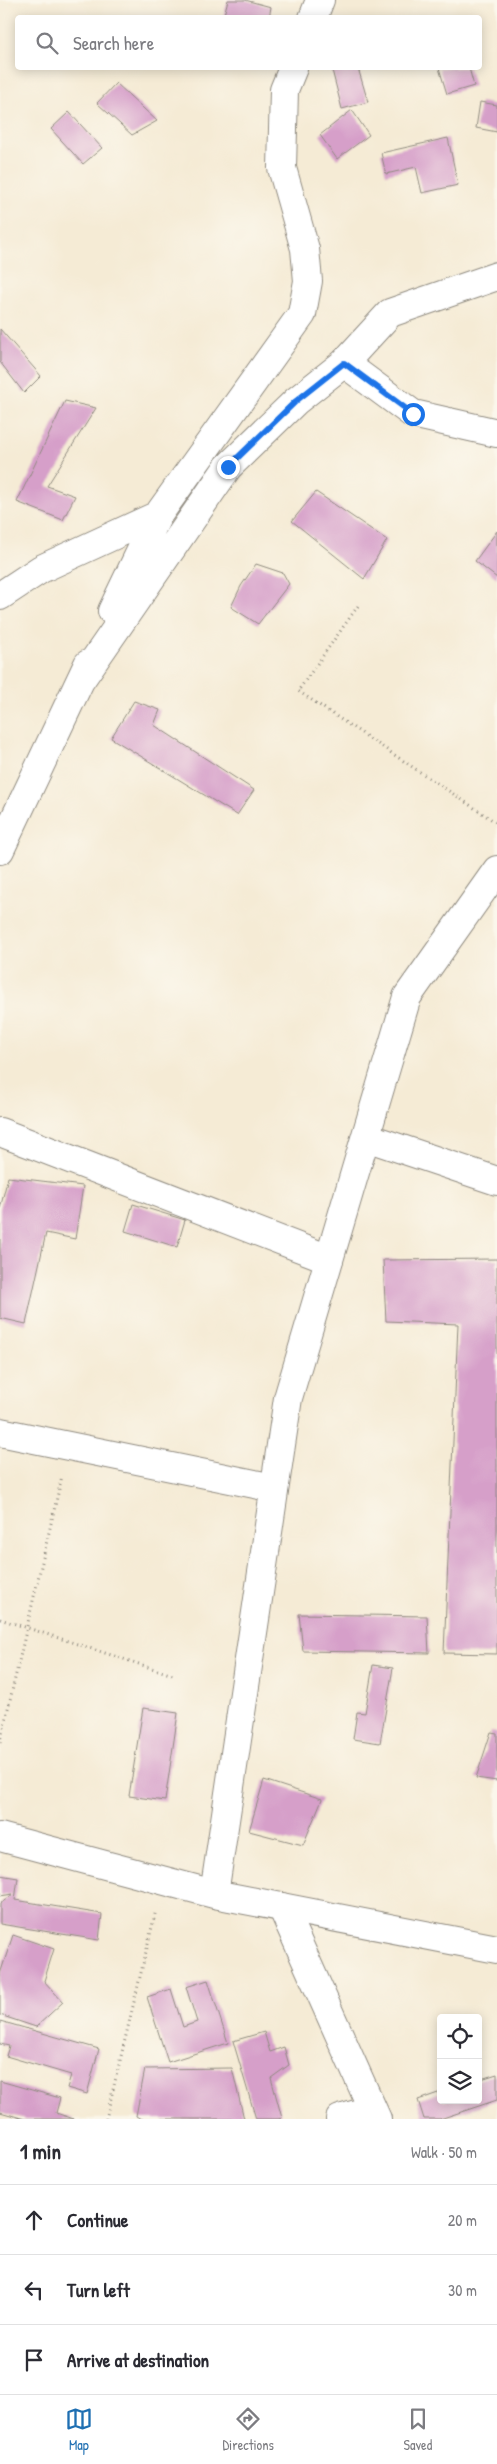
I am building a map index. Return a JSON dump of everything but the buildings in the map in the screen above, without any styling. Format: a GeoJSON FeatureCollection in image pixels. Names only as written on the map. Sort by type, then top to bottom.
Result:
{"type":"FeatureCollection","features":[{"type":"Feature","properties":{"kind":"street"},"geometry":{"type":"LineString","coordinates":[[314,15],[320,0]]}},
{"type":"Feature","properties":{"kind":"street"},"geometry":{"type":"LineString","coordinates":[[0,850],[158,515],[302,314],[308,281],[305,249],[282,168],[284,90],[292,70]]}},
{"type":"Feature","properties":{"kind":"street"},"geometry":{"type":"LineString","coordinates":[[80,681],[228,467],[296,401],[344,363],[390,314],[497,276]]}},
{"type":"Feature","properties":{"kind":"street"},"geometry":{"type":"LineString","coordinates":[[344,363],[413,414],[497,434]]}},
{"type":"Feature","properties":{"kind":"street"},"geometry":{"type":"LineString","coordinates":[[0,596],[41,569],[158,515]]}},
{"type":"Feature","properties":{"kind":"street"},"geometry":{"type":"LineString","coordinates":[[214,1894],[288,1398],[406,997],[497,870]]}},
{"type":"Feature","properties":{"kind":"street"},"geometry":{"type":"LineString","coordinates":[[0,1132],[329,1259]]}},
{"type":"Feature","properties":{"kind":"street"},"geometry":{"type":"LineString","coordinates":[[366,1137],[497,1182]]}},
{"type":"Feature","properties":{"kind":"street"},"geometry":{"type":"LineString","coordinates":[[0,1432],[274,1488]]}},
{"type":"Feature","properties":{"kind":"street"},"geometry":{"type":"LineString","coordinates":[[0,1837],[214,1894],[497,1949]]}},
{"type":"Feature","properties":{"kind":"street"},"geometry":{"type":"LineString","coordinates":[[282,1907],[374,2114],[340,2119]]}},
{"type":"Feature","properties":{"kind":"path"},"geometry":{"type":"LineString","coordinates":[[358,606],[298,691],[497,823]]}},
{"type":"Feature","properties":{"kind":"path"},"geometry":{"type":"LineString","coordinates":[[0,1744],[69,1446]]}},
{"type":"Feature","properties":{"kind":"path"},"geometry":{"type":"LineString","coordinates":[[0,1619],[176,1676]]}},
{"type":"Feature","properties":{"kind":"path"},"geometry":{"type":"LineString","coordinates":[[106,2119],[163,1881]]}},
{"type":"Feature","properties":{"kind":"route"},"geometry":{"type":"LineString","coordinates":[[228,467],[296,401],[344,363],[413,414]]}}]}
